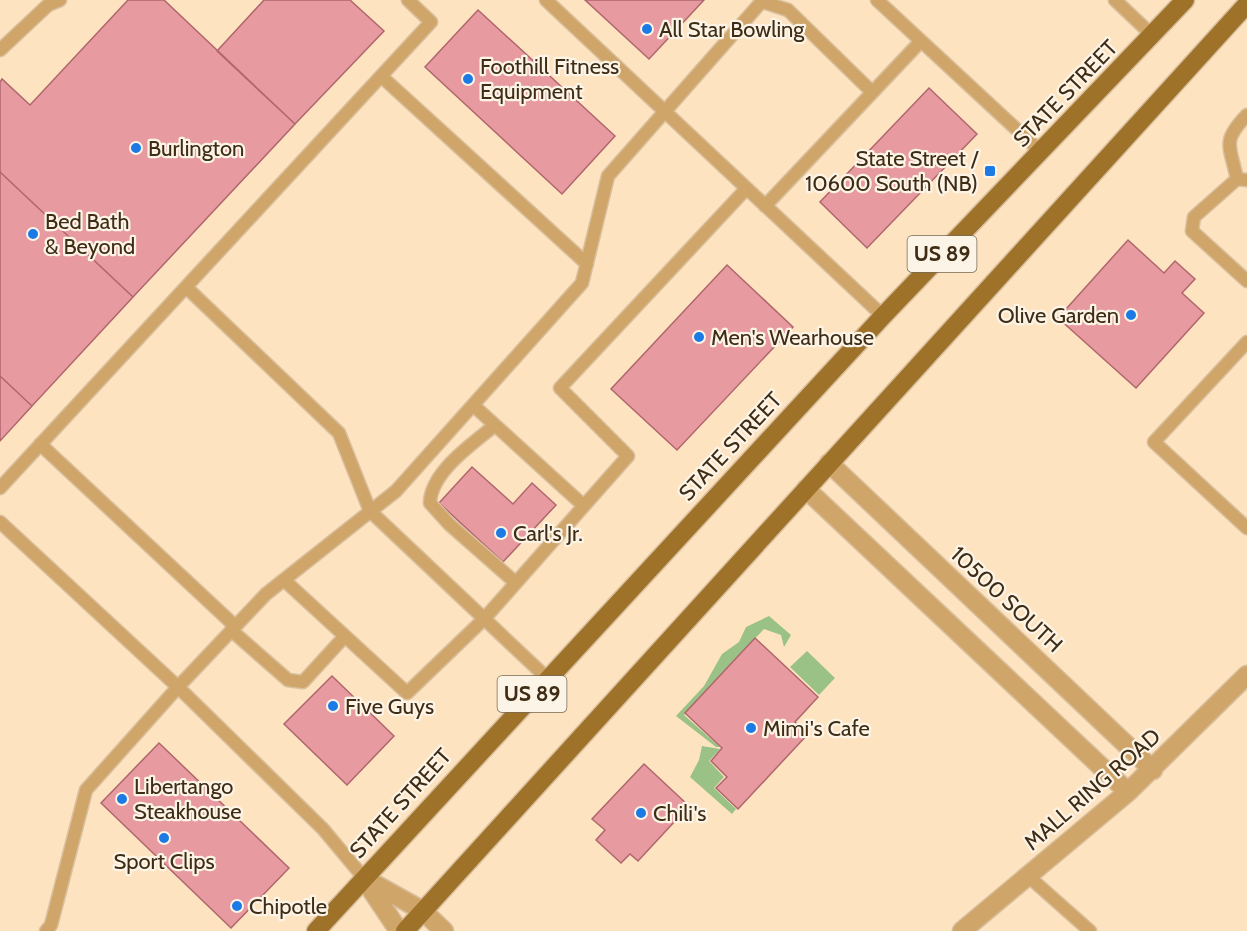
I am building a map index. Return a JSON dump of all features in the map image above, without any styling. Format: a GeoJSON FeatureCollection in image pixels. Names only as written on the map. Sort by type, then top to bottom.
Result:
{"type":"FeatureCollection","features":[{"type":"Feature","properties":{"kind":"main road","name":"STATE STREET"},"geometry":{"type":"LineString","coordinates":[[316,931],[883,316],[1185,0]]}},
{"type":"Feature","properties":{"kind":"main road","name":"US 89"},"geometry":{"type":"LineString","coordinates":[[405,931],[1247,4]]}},
{"type":"Feature","properties":{"kind":"street","name":"10500 SOUTH"},"geometry":{"type":"LineString","coordinates":[[829,463],[1153,770]]}},
{"type":"Feature","properties":{"kind":"street"},"geometry":{"type":"LineString","coordinates":[[806,489],[1128,792]]}},
{"type":"Feature","properties":{"kind":"street","name":"MALL RING ROAD"},"geometry":{"type":"LineString","coordinates":[[962,931],[1153,770],[1247,675]]}},
{"type":"Feature","properties":{"kind":"street"},"geometry":{"type":"LineString","coordinates":[[364,878],[423,912],[444,931]]}},
{"type":"Feature","properties":{"kind":"street"},"geometry":{"type":"LineString","coordinates":[[364,878],[399,931]]}},
{"type":"Feature","properties":{"kind":"lane"},"geometry":{"type":"LineString","coordinates":[[0,50],[48,5],[60,0]]}},
{"type":"Feature","properties":{"kind":"lane"},"geometry":{"type":"LineString","coordinates":[[0,488],[430,22],[408,0]]}},
{"type":"Feature","properties":{"kind":"lane"},"geometry":{"type":"LineString","coordinates":[[546,0],[883,316]]}},
{"type":"Feature","properties":{"kind":"lane"},"geometry":{"type":"LineString","coordinates":[[877,0],[1041,152]]}},
{"type":"Feature","properties":{"kind":"lane"},"geometry":{"type":"LineString","coordinates":[[1115,0],[1153,36]]}},
{"type":"Feature","properties":{"kind":"lane"},"geometry":{"type":"LineString","coordinates":[[46,931],[51,925],[86,790],[233,628],[284,580],[396,491],[582,283],[608,176],[763,1],[788,10],[872,92]]}},
{"type":"Feature","properties":{"kind":"lane"},"geometry":{"type":"LineString","coordinates":[[765,206],[921,41]]}},
{"type":"Feature","properties":{"kind":"lane"},"geometry":{"type":"LineString","coordinates":[[381,76],[587,264]]}},
{"type":"Feature","properties":{"kind":"lane"},"geometry":{"type":"LineString","coordinates":[[1247,115],[1233,130],[1228,142],[1242,179],[1194,217],[1192,231],[1247,281]]}},
{"type":"Feature","properties":{"kind":"lane"},"geometry":{"type":"LineString","coordinates":[[284,580],[407,693],[484,619],[628,456],[560,388],[746,189]]}},
{"type":"Feature","properties":{"kind":"lane"},"geometry":{"type":"LineString","coordinates":[[186,287],[339,433],[370,511],[547,678]]}},
{"type":"Feature","properties":{"kind":"lane"},"geometry":{"type":"LineString","coordinates":[[1247,342],[1154,442],[1247,528]]}},
{"type":"Feature","properties":{"kind":"lane"},"geometry":{"type":"LineString","coordinates":[[474,406],[584,506]]}},
{"type":"Feature","properties":{"kind":"lane"},"geometry":{"type":"LineString","coordinates":[[495,425],[459,456],[437,481],[430,503],[449,524],[516,583]]}},
{"type":"Feature","properties":{"kind":"lane"},"geometry":{"type":"LineString","coordinates":[[40,444],[288,680],[296,683],[303,682],[345,636]]}},
{"type":"Feature","properties":{"kind":"lane"},"geometry":{"type":"LineString","coordinates":[[0,522],[178,687],[323,829],[364,878]]}},
{"type":"Feature","properties":{"kind":"lane"},"geometry":{"type":"LineString","coordinates":[[1028,876],[1090,931]]}},
{"type":"Feature","properties":{"kind":"green space"},"geometry":{"type":"Polygon","coordinates":[[[769,616],[791,635],[784,647],[781,635],[764,629],[684,715],[720,747],[716,747],[676,716],[704,686],[722,654],[739,642],[746,627],[769,616]]]}},
{"type":"Feature","properties":{"kind":"green space"},"geometry":{"type":"Polygon","coordinates":[[[807,651],[835,678],[819,695],[790,667],[807,651]]]}},
{"type":"Feature","properties":{"kind":"green space"},"geometry":{"type":"Polygon","coordinates":[[[702,746],[720,749],[709,761],[724,777],[714,788],[736,809],[732,814],[690,777],[699,760],[702,746]]]}},
{"type":"Feature","properties":{"kind":"building","name":"Burlington"},"geometry":{"type":"Polygon","coordinates":[[[128,0],[164,0],[295,124],[133,297],[0,172],[0,82],[2,79],[30,105],[128,0]]]}},
{"type":"Feature","properties":{"kind":"building"},"geometry":{"type":"Polygon","coordinates":[[[264,0],[350,0],[384,31],[295,124],[217,51],[264,0]]]}},
{"type":"Feature","properties":{"kind":"building","name":"All Star Bowling"},"geometry":{"type":"Polygon","coordinates":[[[585,0],[704,0],[649,59],[585,0]]]}},
{"type":"Feature","properties":{"kind":"building"},"geometry":{"type":"Polygon","coordinates":[[[478,10],[615,136],[562,194],[425,67],[478,10]]]}},
{"type":"Feature","properties":{"kind":"building"},"geometry":{"type":"Polygon","coordinates":[[[929,88],[977,134],[867,248],[820,202],[929,88]]]}},
{"type":"Feature","properties":{"kind":"building","name":"Bed Bath & Beyond"},"geometry":{"type":"Polygon","coordinates":[[[0,172],[133,297],[32,406],[0,376],[0,172]]]}},
{"type":"Feature","properties":{"kind":"building","name":"Olive Garden"},"geometry":{"type":"Polygon","coordinates":[[[1128,240],[1164,273],[1175,261],[1195,279],[1182,293],[1204,313],[1136,388],[1058,318],[1128,240]]]}},
{"type":"Feature","properties":{"kind":"building"},"geometry":{"type":"Polygon","coordinates":[[[727,265],[793,327],[677,450],[611,389],[727,265]]]}},
{"type":"Feature","properties":{"kind":"building"},"geometry":{"type":"Polygon","coordinates":[[[0,376],[32,406],[0,441],[0,376]]]}},
{"type":"Feature","properties":{"kind":"building","name":"Carl's Jr."},"geometry":{"type":"Polygon","coordinates":[[[472,467],[513,504],[532,483],[556,505],[503,562],[439,503],[472,467]]]}},
{"type":"Feature","properties":{"kind":"building","name":"Mimi's Cafe"},"geometry":{"type":"Polygon","coordinates":[[[755,638],[818,697],[795,722],[808,734],[738,809],[716,788],[727,777],[711,761],[722,748],[685,713],[755,638]]]}},
{"type":"Feature","properties":{"kind":"building"},"geometry":{"type":"Polygon","coordinates":[[[332,676],[394,736],[347,785],[284,724],[332,676]]]}},
{"type":"Feature","properties":{"kind":"building"},"geometry":{"type":"Polygon","coordinates":[[[159,743],[289,868],[231,928],[101,803],[159,743]]]}},
{"type":"Feature","properties":{"kind":"building","name":"Chili's"},"geometry":{"type":"Polygon","coordinates":[[[644,764],[689,806],[638,861],[630,854],[621,863],[596,840],[605,830],[592,819],[644,764]]]}},
{"type":"Feature","properties":{"kind":"place","name":"All Star Bowling"},"geometry":{"type":"Point","coordinates":[647,29]}},
{"type":"Feature","properties":{"kind":"place","name":"Foothill Fitness Equipment"},"geometry":{"type":"Point","coordinates":[468,79]}},
{"type":"Feature","properties":{"kind":"place","name":"Burlington"},"geometry":{"type":"Point","coordinates":[136,148]}},
{"type":"Feature","properties":{"kind":"place","name":"State Street / 10600 South (NB)"},"geometry":{"type":"Point","coordinates":[990,171]}},
{"type":"Feature","properties":{"kind":"place","name":"Bed Bath & Beyond"},"geometry":{"type":"Point","coordinates":[33,234]}},
{"type":"Feature","properties":{"kind":"place","name":"Olive Garden"},"geometry":{"type":"Point","coordinates":[1131,315]}},
{"type":"Feature","properties":{"kind":"place","name":"Men's Wearhouse"},"geometry":{"type":"Point","coordinates":[699,337]}},
{"type":"Feature","properties":{"kind":"place","name":"Carl's Jr."},"geometry":{"type":"Point","coordinates":[501,533]}},
{"type":"Feature","properties":{"kind":"place","name":"Five Guys"},"geometry":{"type":"Point","coordinates":[333,706]}},
{"type":"Feature","properties":{"kind":"place","name":"Mimi's Cafe"},"geometry":{"type":"Point","coordinates":[751,728]}},
{"type":"Feature","properties":{"kind":"place","name":"Libertango Steakhouse"},"geometry":{"type":"Point","coordinates":[122,799]}},
{"type":"Feature","properties":{"kind":"place","name":"Chili's"},"geometry":{"type":"Point","coordinates":[641,813]}},
{"type":"Feature","properties":{"kind":"place","name":"Sport Clips"},"geometry":{"type":"Point","coordinates":[164,838]}},
{"type":"Feature","properties":{"kind":"place","name":"Chipotle"},"geometry":{"type":"Point","coordinates":[237,906]}}]}
